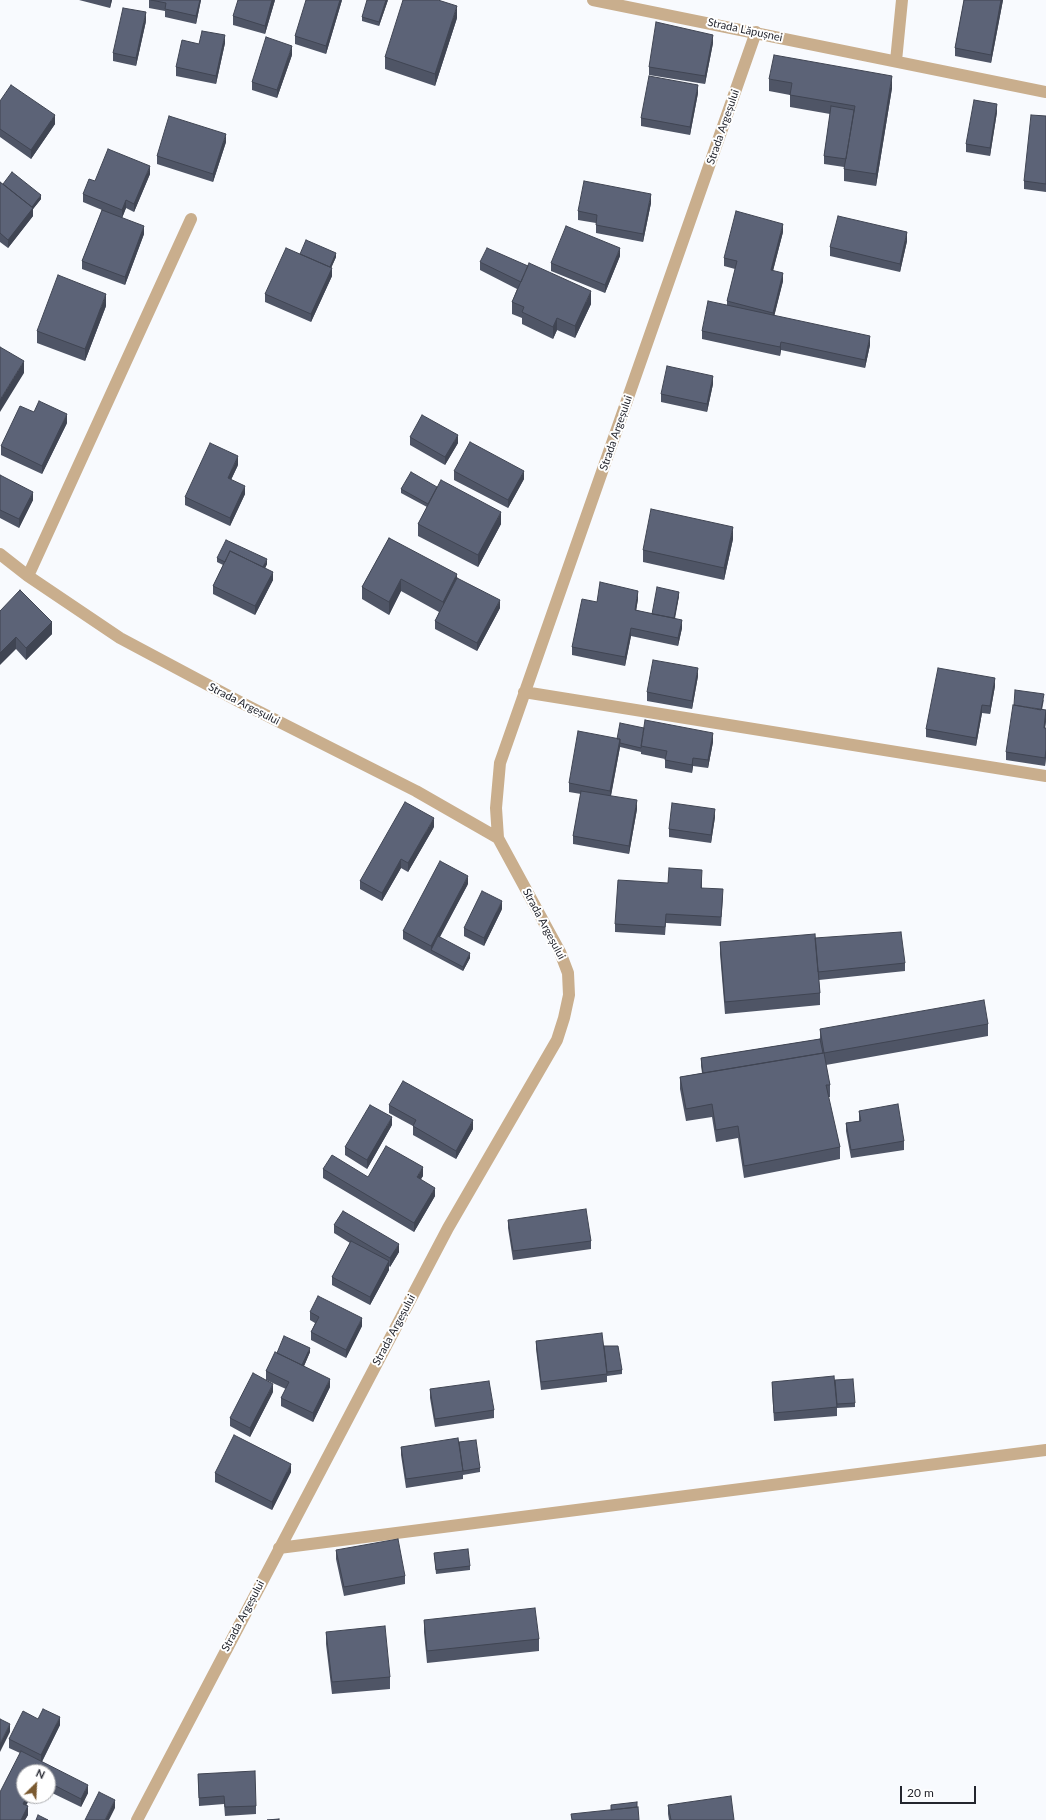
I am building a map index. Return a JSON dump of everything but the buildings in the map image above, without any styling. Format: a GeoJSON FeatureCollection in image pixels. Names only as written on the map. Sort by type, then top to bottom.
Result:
{"type":"FeatureCollection","features":[{"type":"Feature","properties":{"kind":"street","name":"Strada Lăpușnei"},"geometry":{"type":"LineString","coordinates":[[593,0],[652,6],[756,32],[1046,92]]}},
{"type":"Feature","properties":{"kind":"street"},"geometry":{"type":"LineString","coordinates":[[896,61],[902,0]]}},
{"type":"Feature","properties":{"kind":"street","name":"Strada Argeșului"},"geometry":{"type":"LineString","coordinates":[[137,1820],[448,1228],[557,1040],[569,995],[568,973],[560,952],[498,838],[496,808],[500,763],[756,32]]}},
{"type":"Feature","properties":{"kind":"street"},"geometry":{"type":"LineString","coordinates":[[28,576],[191,220]]}},
{"type":"Feature","properties":{"kind":"street","name":"Strada Argeșului"},"geometry":{"type":"LineString","coordinates":[[0,554],[28,576],[120,638],[240,702],[416,791],[498,838]]}},
{"type":"Feature","properties":{"kind":"street"},"geometry":{"type":"LineString","coordinates":[[524,692],[1046,776]]}},
{"type":"Feature","properties":{"kind":"street"},"geometry":{"type":"LineString","coordinates":[[279,1548],[1046,1450]]}}]}
